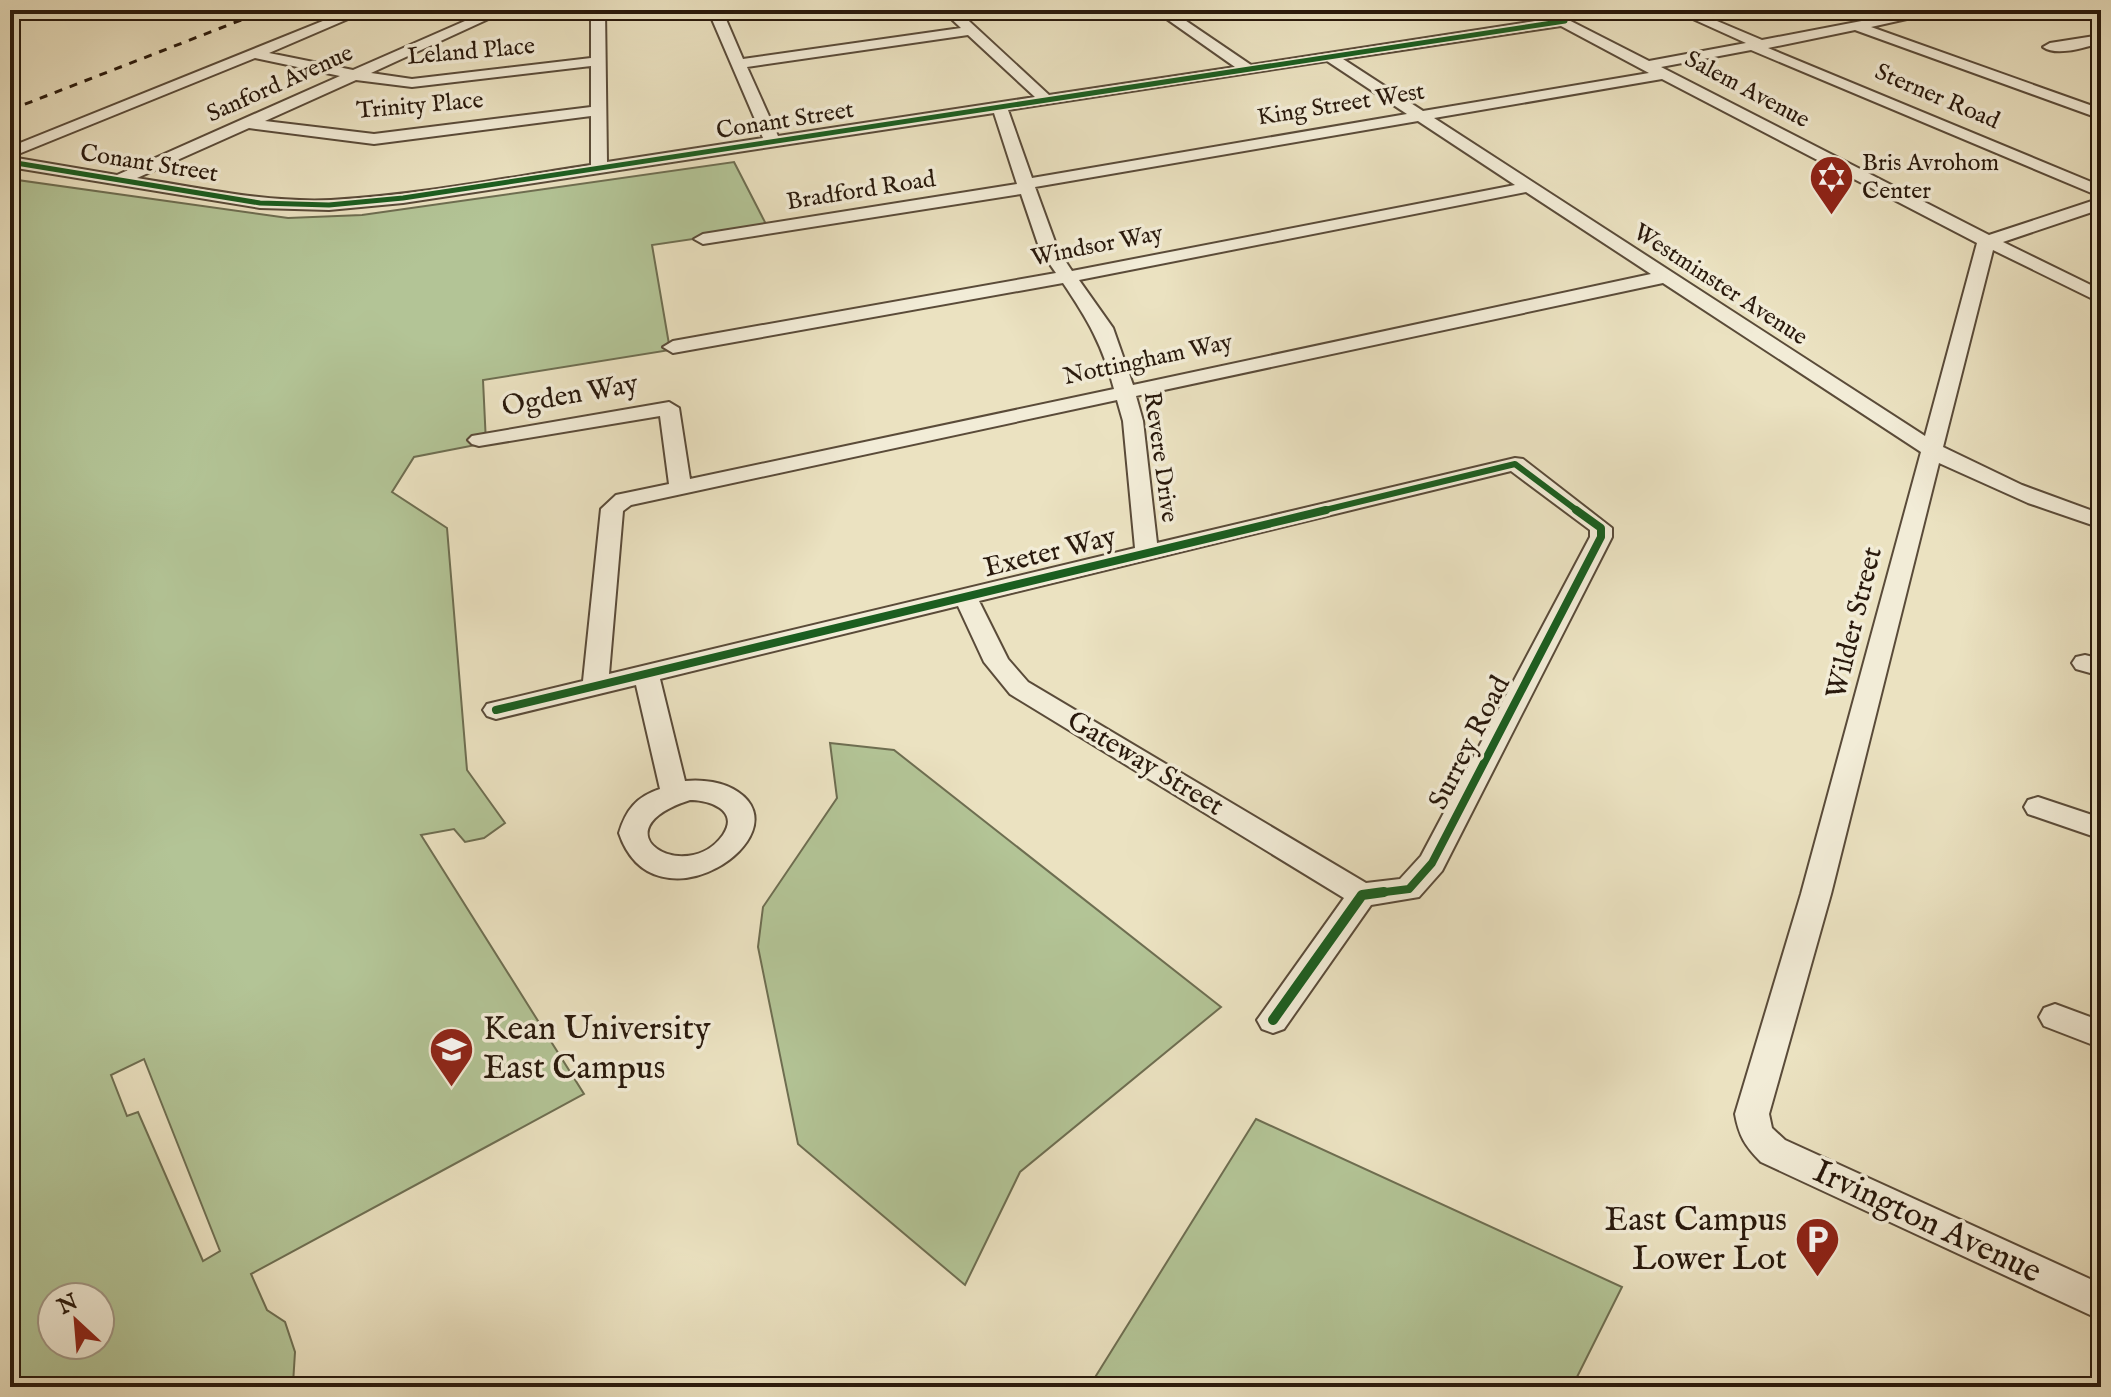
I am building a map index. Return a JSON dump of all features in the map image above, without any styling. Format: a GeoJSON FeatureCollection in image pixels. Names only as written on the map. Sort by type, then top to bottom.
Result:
{"type":"FeatureCollection","features":[{"type":"Feature","properties":{"kind":"street"},"geometry":{"type":"LineString","coordinates":[[10,153],[362,10]]}},
{"type":"Feature","properties":{"kind":"street","name":"Sanford Avenue"},"geometry":{"type":"LineString","coordinates":[[121,179],[501,10]]}},
{"type":"Feature","properties":{"kind":"street"},"geometry":{"type":"LineString","coordinates":[[598,10],[599,169]]}},
{"type":"Feature","properties":{"kind":"street"},"geometry":{"type":"LineString","coordinates":[[715,10],[773,143]]}},
{"type":"Feature","properties":{"kind":"street"},"geometry":{"type":"LineString","coordinates":[[949,10],[1047,101]]}},
{"type":"Feature","properties":{"kind":"street"},"geometry":{"type":"LineString","coordinates":[[1161,10],[1249,70]]}},
{"type":"Feature","properties":{"kind":"street","name":"Salem Avenue"},"geometry":{"type":"LineString","coordinates":[[1542,10],[1986,242],[2101,297]]}},
{"type":"Feature","properties":{"kind":"street","name":"Sterner Road"},"geometry":{"type":"LineString","coordinates":[[1680,10],[2101,192]]}},
{"type":"Feature","properties":{"kind":"street"},"geometry":{"type":"LineString","coordinates":[[1651,65],[1940,10]]}},
{"type":"Feature","properties":{"kind":"street","name":"Conant Street"},"geometry":{"type":"LineString","coordinates":[[10,162],[260,203],[329,205],[403,198],[599,169],[1565,21]]}},
{"type":"Feature","properties":{"kind":"street"},"geometry":{"type":"LineString","coordinates":[[1858,27],[2101,114]]}},
{"type":"Feature","properties":{"kind":"street"},"geometry":{"type":"LineString","coordinates":[[736,64],[971,31]]}},
{"type":"Feature","properties":{"kind":"street"},"geometry":{"type":"LineString","coordinates":[[2050,47],[2101,39]]}},
{"type":"Feature","properties":{"kind":"street","name":"Leland Place"},"geometry":{"type":"LineString","coordinates":[[254,54],[354,75],[412,83],[599,61]]}},
{"type":"Feature","properties":{"kind":"street","name":"Westminster Avenue"},"geometry":{"type":"LineString","coordinates":[[1330,57],[1932,450],[2024,496],[2101,521]]}},
{"type":"Feature","properties":{"kind":"street","name":"King Street West"},"geometry":{"type":"LineString","coordinates":[[1025,186],[1666,74]]}},
{"type":"Feature","properties":{"kind":"street","name":"Revere Drive"},"geometry":{"type":"LineString","coordinates":[[1000,109],[1044,240],[1103,328],[1115,355],[1133,421],[1147,553]]}},
{"type":"Feature","properties":{"kind":"street","name":"Trinity Place"},"geometry":{"type":"LineString","coordinates":[[246,123],[374,139],[599,111]]}},
{"type":"Feature","properties":{"kind":"street","name":"Bradford Road"},"geometry":{"type":"LineString","coordinates":[[703,239],[1025,186]]}},
{"type":"Feature","properties":{"kind":"street","name":"Windsor Way"},"geometry":{"type":"LineString","coordinates":[[673,347],[1067,277],[1528,187]]}},
{"type":"Feature","properties":{"kind":"street"},"geometry":{"type":"LineString","coordinates":[[1986,242],[2101,203]]}},
{"type":"Feature","properties":{"kind":"street","name":"Wilder Street"},"geometry":{"type":"LineString","coordinates":[[1756,1135],[1752,1114],[1816,894],[1986,242]]}},
{"type":"Feature","properties":{"kind":"street","name":"Nottingham Way"},"geometry":{"type":"LineString","coordinates":[[595,685],[612,509],[624,500],[1664,277]]}},
{"type":"Feature","properties":{"kind":"street","name":"Ogden Way"},"geometry":{"type":"LineString","coordinates":[[479,440],[669,408],[680,487]]}},
{"type":"Feature","properties":{"kind":"street","name":"Exeter Way"},"geometry":{"type":"LineString","coordinates":[[496,710],[1515,464]]}},
{"type":"Feature","properties":{"kind":"street","name":"Surrey Road"},"geometry":{"type":"LineString","coordinates":[[1362,895],[1409,889],[1432,863],[1601,537],[1601,528],[1515,464]]}},
{"type":"Feature","properties":{"kind":"street","name":"Gateway Street"},"geometry":{"type":"LineString","coordinates":[[965,596],[997,662],[1019,688],[1362,895]]}},
{"type":"Feature","properties":{"kind":"street"},"geometry":{"type":"LineString","coordinates":[[646,673],[674,792]]}},
{"type":"Feature","properties":{"kind":"street"},"geometry":{"type":"LineString","coordinates":[[2038,807],[2101,829]]}},
{"type":"Feature","properties":{"kind":"street"},"geometry":{"type":"LineString","coordinates":[[1273,1020],[1362,895]]}},
{"type":"Feature","properties":{"kind":"street"},"geometry":{"type":"LineString","coordinates":[[2055,1017],[2101,1035]]}},
{"type":"Feature","properties":{"kind":"street","name":"Irvington Avenue"},"geometry":{"type":"LineString","coordinates":[[1756,1135],[1773,1151],[2101,1302]]}},
{"type":"Feature","properties":{"kind":"green space"},"geometry":{"type":"Polygon","coordinates":[[[734,162],[768,228],[652,245],[670,350],[483,380],[486,443],[414,457],[392,492],[447,528],[467,770],[505,823],[484,838],[465,842],[454,829],[421,835],[584,1094],[251,1274],[267,1310],[285,1322],[295,1352],[293,1384],[300,1387],[10,1387],[10,179],[288,218],[362,215],[734,162]],[[144,1059],[111,1075],[127,1116],[138,1112],[203,1261],[220,1251],[144,1059]]]}},
{"type":"Feature","properties":{"kind":"green space"},"geometry":{"type":"Polygon","coordinates":[[[830,743],[894,750],[1221,1007],[1020,1172],[965,1285],[798,1144],[758,947],[763,907],[837,798],[830,743]]]}},
{"type":"Feature","properties":{"kind":"green space"},"geometry":{"type":"Polygon","coordinates":[[[1256,1119],[1622,1287],[1572,1387],[1089,1387],[1256,1119]]]}},
{"type":"Feature","properties":{"kind":"railway"},"geometry":{"type":"LineString","coordinates":[[10,110],[267,10]]}},
{"type":"Feature","properties":{"kind":"cycle path"},"geometry":{"type":"LineString","coordinates":[[10,162],[260,203],[329,205],[403,198],[1565,21]]}},
{"type":"Feature","properties":{"kind":"cycle path"},"geometry":{"type":"LineString","coordinates":[[496,710],[1515,464],[1601,528],[1601,537],[1432,863],[1409,889],[1362,895],[1273,1020]]}},
{"type":"Feature","properties":{"kind":"place","name":"Bris Avrohom Center"},"geometry":{"type":"Point","coordinates":[1831,216]}},
{"type":"Feature","properties":{"kind":"place","name":"Kean University East Campus"},"geometry":{"type":"Point","coordinates":[452,1088]}},
{"type":"Feature","properties":{"kind":"place","name":"East Campus Lower Lot"},"geometry":{"type":"Point","coordinates":[1818,1279]}}]}
